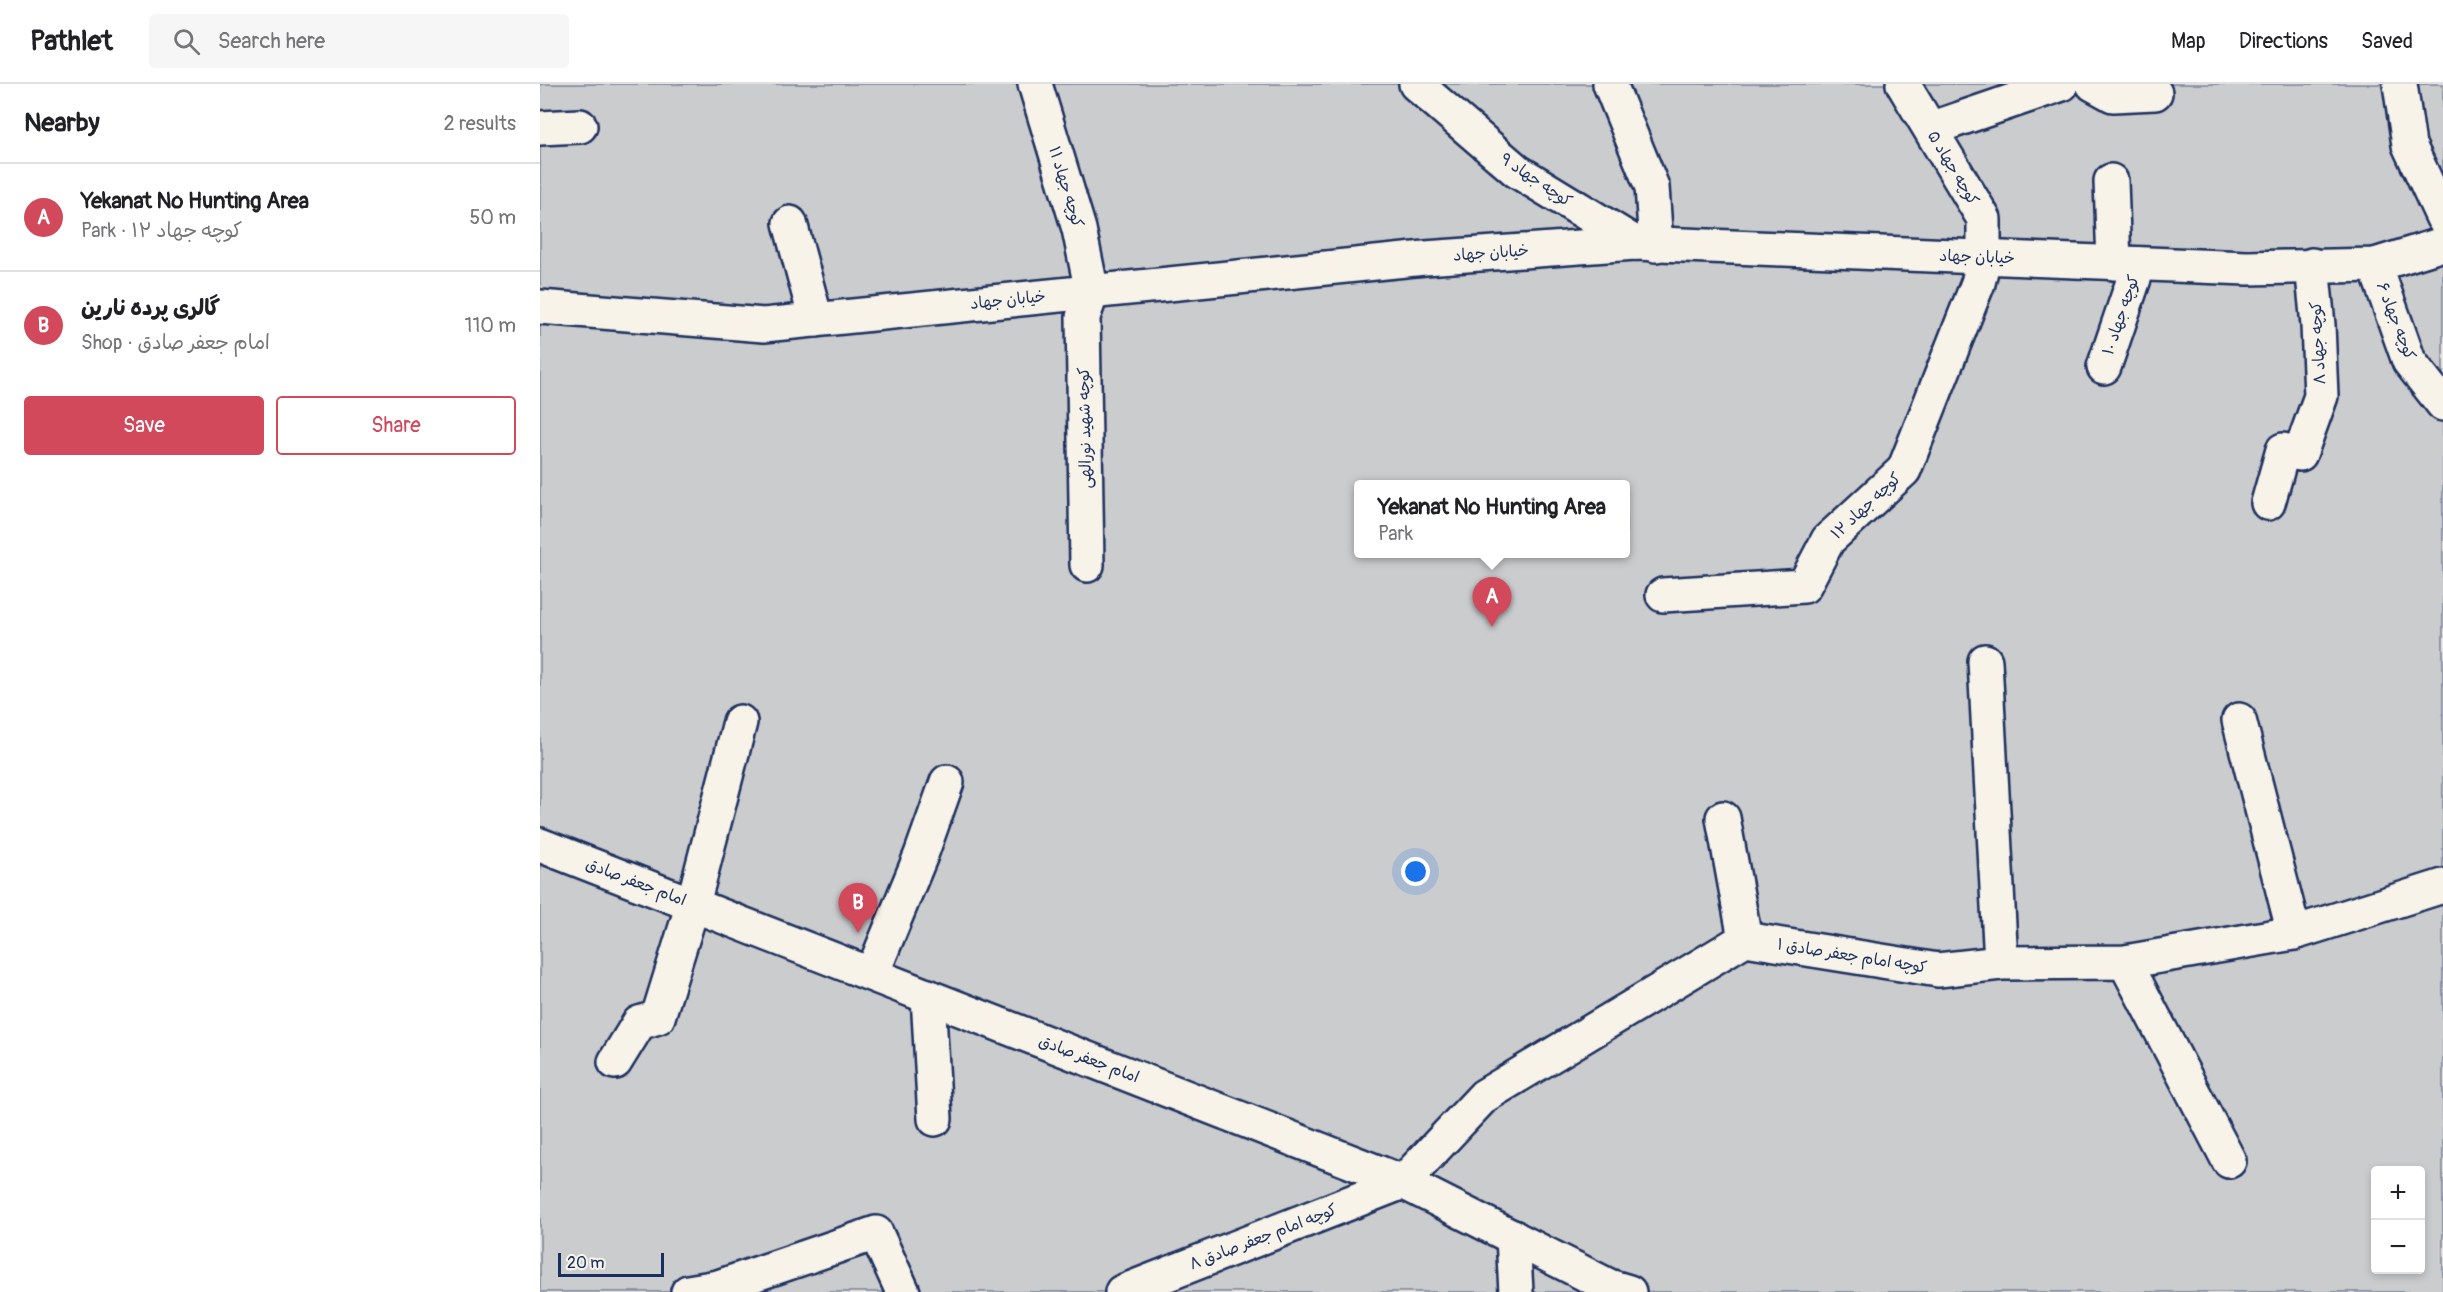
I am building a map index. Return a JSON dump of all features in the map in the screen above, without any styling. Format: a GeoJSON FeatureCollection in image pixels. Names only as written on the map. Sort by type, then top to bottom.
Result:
{"type":"FeatureCollection","features":[{"type":"Feature","properties":{"kind":"street","name":"کوچه جهاد ۱۱"},"geometry":{"type":"LineString","coordinates":[[1035,84],[1079,229],[1092,292]]}},
{"type":"Feature","properties":{"kind":"street","name":"کوچه جهاد ۹"},"geometry":{"type":"LineString","coordinates":[[1416,84],[1517,171],[1646,244]]}},
{"type":"Feature","properties":{"kind":"street"},"geometry":{"type":"LineString","coordinates":[[1610,84],[1652,187],[1646,244]]}},
{"type":"Feature","properties":{"kind":"street","name":"کوچه جهاد ۵"},"geometry":{"type":"LineString","coordinates":[[1903,84],[1984,219],[1984,258]]}},
{"type":"Feature","properties":{"kind":"street"},"geometry":{"type":"LineString","coordinates":[[1930,129],[2062,84]]}},
{"type":"Feature","properties":{"kind":"street"},"geometry":{"type":"LineString","coordinates":[[2093,84],[2113,95],[2155,93]]}},
{"type":"Feature","properties":{"kind":"street"},"geometry":{"type":"LineString","coordinates":[[2400,84],[2409,145],[2443,218]]}},
{"type":"Feature","properties":{"kind":"street"},"geometry":{"type":"LineString","coordinates":[[540,128],[580,126]]}},
{"type":"Feature","properties":{"kind":"street"},"geometry":{"type":"LineString","coordinates":[[2111,181],[2126,263]]}},
{"type":"Feature","properties":{"kind":"street"},"geometry":{"type":"LineString","coordinates":[[790,223],[816,320]]}},
{"type":"Feature","properties":{"kind":"street","name":"خیابان جهاد"},"geometry":{"type":"LineString","coordinates":[[540,307],[764,325],[1425,258],[1646,244],[2247,268],[2375,265],[2443,244]]}},
{"type":"Feature","properties":{"kind":"street","name":"کوچه جهاد ۱۲"},"geometry":{"type":"LineString","coordinates":[[1663,595],[1804,586],[1828,540],[1904,470],[1974,294],[1984,258]]}},
{"type":"Feature","properties":{"kind":"street","name":"کوچه جهاد ۱۰"},"geometry":{"type":"LineString","coordinates":[[2104,367],[2126,263]]}},
{"type":"Feature","properties":{"kind":"street","name":"کوچه جهاد ۸"},"geometry":{"type":"LineString","coordinates":[[2268,503],[2283,450],[2300,454],[2321,396],[2318,325],[2312,265]]}},
{"type":"Feature","properties":{"kind":"street","name":"کوچه جهاد ۶"},"geometry":{"type":"LineString","coordinates":[[2375,265],[2409,361],[2443,404]]}},
{"type":"Feature","properties":{"kind":"street","name":"کوچه شهید نورالهی"},"geometry":{"type":"LineString","coordinates":[[1087,565],[1083,317],[1092,292]]}},
{"type":"Feature","properties":{"kind":"street"},"geometry":{"type":"LineString","coordinates":[[1985,661],[2001,963]]}},
{"type":"Feature","properties":{"kind":"street"},"geometry":{"type":"LineString","coordinates":[[2239,720],[2294,933]]}},
{"type":"Feature","properties":{"kind":"street"},"geometry":{"type":"LineString","coordinates":[[615,1062],[639,1023],[658,1017],[693,904],[740,722]]}},
{"type":"Feature","properties":{"kind":"street"},"geometry":{"type":"LineString","coordinates":[[872,974],[921,855],[947,782]]}},
{"type":"Feature","properties":{"kind":"street"},"geometry":{"type":"LineString","coordinates":[[1403,1182],[1484,1096],[1745,939],[1723,818]]}},
{"type":"Feature","properties":{"kind":"street","name":"امام جعفر صادق"},"geometry":{"type":"LineString","coordinates":[[540,844],[1403,1182],[1609,1286],[1629,1292]]}},
{"type":"Feature","properties":{"kind":"street","name":"کوچه امام جعفر صادق ۱"},"geometry":{"type":"LineString","coordinates":[[1745,939],[1938,970],[2001,963],[2126,962],[2294,933],[2443,886]]}},
{"type":"Feature","properties":{"kind":"street"},"geometry":{"type":"LineString","coordinates":[[2126,962],[2229,1161]]}},
{"type":"Feature","properties":{"kind":"street"},"geometry":{"type":"LineString","coordinates":[[928,996],[935,1119]]}},
{"type":"Feature","properties":{"kind":"street","name":"کوچه امام جعفر صادق ۸"},"geometry":{"type":"LineString","coordinates":[[1122,1292],[1403,1182]]}},
{"type":"Feature","properties":{"kind":"street"},"geometry":{"type":"LineString","coordinates":[[688,1292],[718,1287],[876,1233],[903,1292]]}},
{"type":"Feature","properties":{"kind":"street"},"geometry":{"type":"LineString","coordinates":[[1513,1237],[1516,1292]]}},
{"type":"Feature","properties":{"kind":"shaded area"},"geometry":{"type":"Polygon","coordinates":[[[540,84],[2443,84],[2443,1292],[540,1292],[540,84]]]}},
{"type":"Feature","properties":{"kind":"place","name":"Yekanat No Hunting Area"},"geometry":{"type":"Point","coordinates":[1492,627]}},
{"type":"Feature","properties":{"kind":"place","name":"گالری پرده نارین"},"geometry":{"type":"Point","coordinates":[858,933]}}]}
